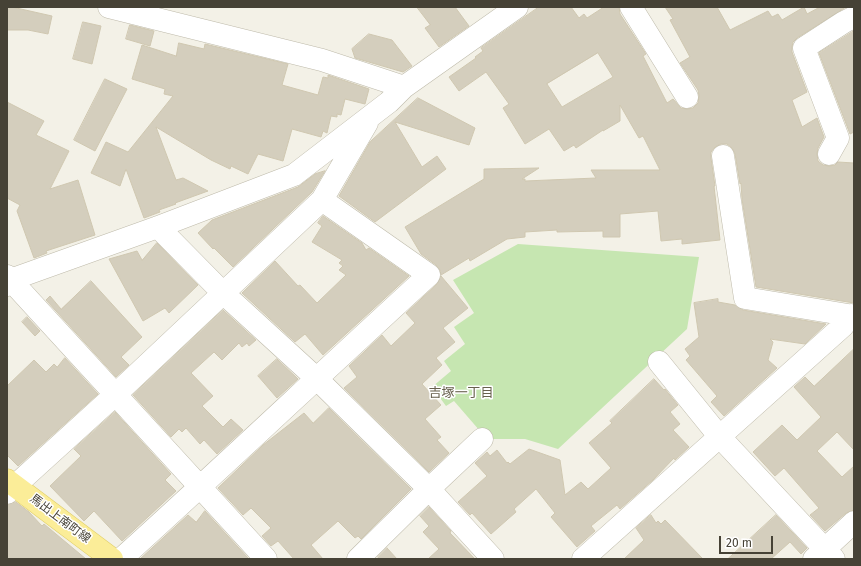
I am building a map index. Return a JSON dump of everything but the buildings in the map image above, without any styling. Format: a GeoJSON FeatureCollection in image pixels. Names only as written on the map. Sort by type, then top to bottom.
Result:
{"type":"FeatureCollection","features":[{"type":"Feature","properties":{"kind":"main road","name":"馬出上南町線"},"geometry":{"type":"LineString","coordinates":[[9,486],[112,559]]}},
{"type":"Feature","properties":{"kind":"street"},"geometry":{"type":"LineString","coordinates":[[109,7],[322,60],[404,87]]}},
{"type":"Feature","properties":{"kind":"street"},"geometry":{"type":"LineString","coordinates":[[266,559],[116,394],[8,280],[158,227],[294,175],[389,102],[404,87],[517,7]]}},
{"type":"Feature","properties":{"kind":"street"},"geometry":{"type":"LineString","coordinates":[[632,7],[687,97]]}},
{"type":"Feature","properties":{"kind":"street"},"geometry":{"type":"LineString","coordinates":[[829,154],[838,138],[804,48],[845,15]]}},
{"type":"Feature","properties":{"kind":"street"},"geometry":{"type":"LineString","coordinates":[[9,486],[116,394],[322,200],[372,115]]}},
{"type":"Feature","properties":{"kind":"street"},"geometry":{"type":"LineString","coordinates":[[722,156],[744,298],[852,316]]}},
{"type":"Feature","properties":{"kind":"street"},"geometry":{"type":"LineString","coordinates":[[121,559],[200,488],[316,378],[429,275],[322,200]]}},
{"type":"Feature","properties":{"kind":"street"},"geometry":{"type":"LineString","coordinates":[[158,227],[223,293],[316,378],[429,489],[493,559]]}},
{"type":"Feature","properties":{"kind":"street"},"geometry":{"type":"LineString","coordinates":[[583,559],[852,316]]}},
{"type":"Feature","properties":{"kind":"street"},"geometry":{"type":"LineString","coordinates":[[658,362],[719,436],[824,556],[854,522]]}},
{"type":"Feature","properties":{"kind":"street"},"geometry":{"type":"LineString","coordinates":[[358,559],[482,439]]}},
{"type":"Feature","properties":{"kind":"green space"},"geometry":{"type":"Polygon","coordinates":[[[518,244],[699,257],[687,329],[558,449],[525,439],[492,439],[480,431],[454,401],[446,406],[432,387],[451,371],[444,361],[465,344],[454,327],[474,313],[453,280],[518,244]]]}},
{"type":"Feature","properties":{"kind":"district","name":"吉塚一丁目"},"geometry":{"type":"Point","coordinates":[461,393]}}]}
